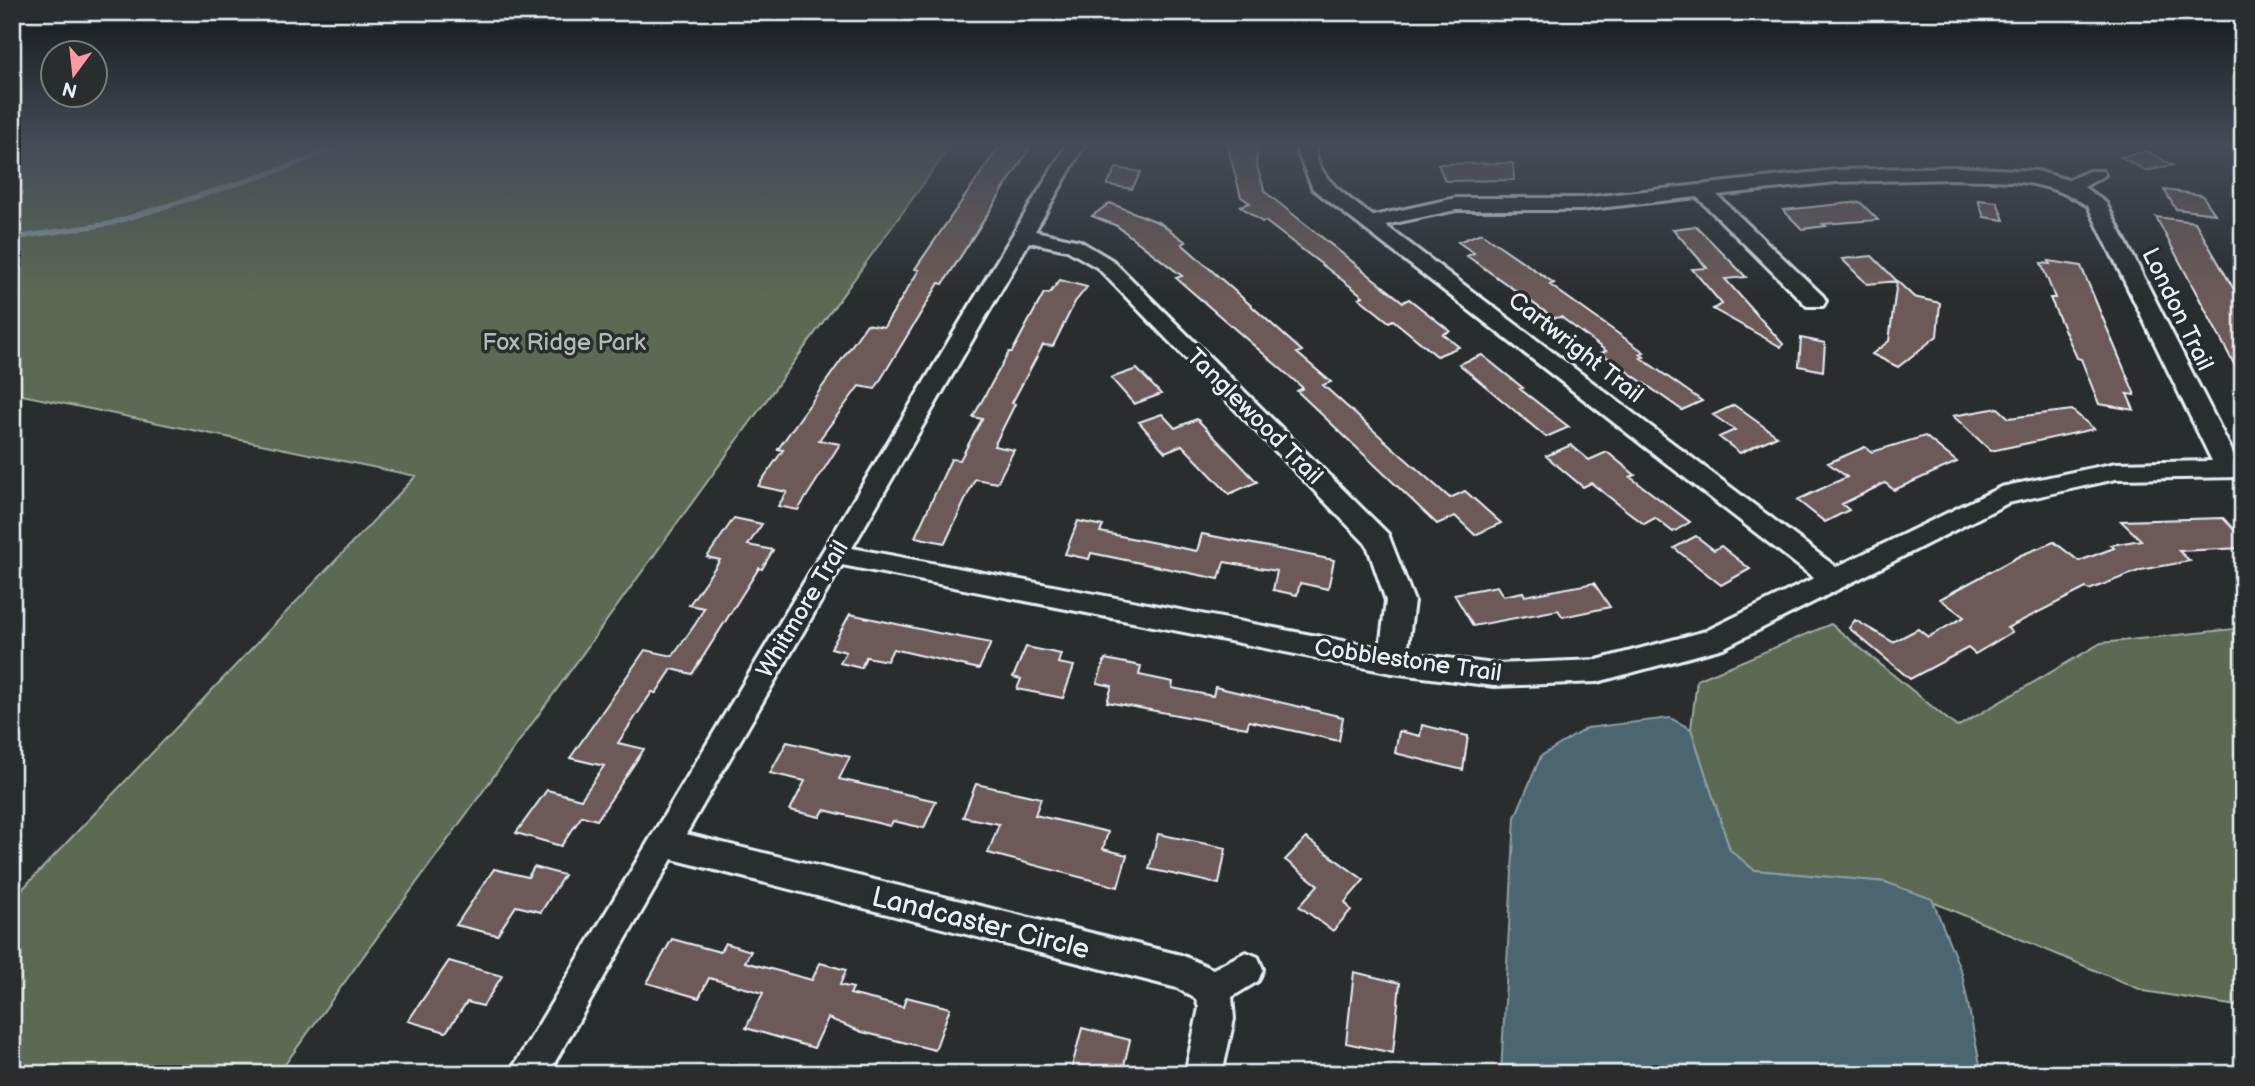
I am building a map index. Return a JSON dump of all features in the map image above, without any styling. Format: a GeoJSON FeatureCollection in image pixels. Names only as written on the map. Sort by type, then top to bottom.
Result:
{"type":"FeatureCollection","features":[{"type":"Feature","properties":{"kind":"street","name":"Whitmore Trail"},"geometry":{"type":"LineString","coordinates":[[527,1074],[1047,195]]}},
{"type":"Feature","properties":{"kind":"street","name":"Cartwright Trail"},"geometry":{"type":"LineString","coordinates":[[1334,195],[1834,579]]}},
{"type":"Feature","properties":{"kind":"street","name":"London Trail"},"geometry":{"type":"LineString","coordinates":[[1372,222],[1457,204],[1581,204],[1676,195]]}},
{"type":"Feature","properties":{"kind":"street"},"geometry":{"type":"LineString","coordinates":[[1706,195],[1815,301]]}},
{"type":"Feature","properties":{"kind":"street","name":"London Trail"},"geometry":{"type":"LineString","coordinates":[[2083,195],[2096,203],[2235,469]]}},
{"type":"Feature","properties":{"kind":"street","name":"Tanglewood Trail"},"geometry":{"type":"LineString","coordinates":[[1024,235],[1073,245],[1105,264],[1379,541],[1400,601],[1392,662]]}},
{"type":"Feature","properties":{"kind":"street","name":"Cobblestone Trail"},"geometry":{"type":"LineString","coordinates":[[835,554],[1392,662],[1494,675],[1597,671],[1713,640],[2001,496],[2116,471],[2235,469]]}},
{"type":"Feature","properties":{"kind":"street","name":"Landcaster Circle"},"geometry":{"type":"LineString","coordinates":[[664,843],[1181,972],[1211,990]]}},
{"type":"Feature","properties":{"kind":"street"},"geometry":{"type":"LineString","coordinates":[[1203,1074],[1216,1014],[1211,990],[1246,969]]}},
{"type":"Feature","properties":{"kind":"green space","name":"Fox Ridge Park"},"geometry":{"type":"Polygon","coordinates":[[[12,195],[915,195],[278,1074],[12,1074],[12,900],[416,476],[12,393],[12,195]]]}},
{"type":"Feature","properties":{"kind":"green space"},"geometry":{"type":"Polygon","coordinates":[[[1831,624],[1957,727],[2101,643],[2243,628],[2243,1007],[2144,991],[1885,882],[1754,870],[1730,850],[1691,729],[1697,680],[1831,624]]]}},
{"type":"Feature","properties":{"kind":"water"},"geometry":{"type":"Polygon","coordinates":[[[1670,718],[1691,729],[1730,850],[1754,870],[1885,882],[1932,899],[1962,974],[1982,1074],[1501,1074],[1515,817],[1541,756],[1587,728],[1670,718]]]}},
{"type":"Feature","properties":{"kind":"building"},"geometry":{"type":"Polygon","coordinates":[[[966,195],[1000,195],[943,284],[939,283],[875,389],[859,386],[819,440],[840,444],[798,510],[778,506],[787,492],[758,486],[783,450],[778,449],[867,324],[884,327],[919,270],[915,269],[966,195]]]}},
{"type":"Feature","properties":{"kind":"building"},"geometry":{"type":"Polygon","coordinates":[[[1240,195],[1268,195],[1403,302],[1409,299],[1450,331],[1443,334],[1459,347],[1437,356],[1393,320],[1389,322],[1359,298],[1363,296],[1265,221],[1262,222],[1240,206],[1250,203],[1240,195]]]}},
{"type":"Feature","properties":{"kind":"building"},"geometry":{"type":"Polygon","coordinates":[[[2167,195],[2200,195],[2215,214],[2176,209],[2167,195]]]}},
{"type":"Feature","properties":{"kind":"building"},"geometry":{"type":"Polygon","coordinates":[[[1978,200],[1997,202],[2004,220],[1984,217],[1978,200]]]}},
{"type":"Feature","properties":{"kind":"building"},"geometry":{"type":"Polygon","coordinates":[[[1860,202],[1878,220],[1823,224],[1826,226],[1802,229],[1783,210],[1860,202]]]}},
{"type":"Feature","properties":{"kind":"building"},"geometry":{"type":"Polygon","coordinates":[[[1110,203],[1160,223],[1186,242],[1182,244],[1302,351],[1297,353],[1331,382],[1323,385],[1392,447],[1450,498],[1465,491],[1501,523],[1475,535],[1455,516],[1437,524],[1297,391],[1303,388],[1176,278],[1182,276],[1117,226],[1092,216],[1110,203]]]}},
{"type":"Feature","properties":{"kind":"building"},"geometry":{"type":"Polygon","coordinates":[[[2156,217],[2195,222],[2243,305],[2243,381],[2156,217]]]}},
{"type":"Feature","properties":{"kind":"building"},"geometry":{"type":"Polygon","coordinates":[[[1696,226],[1746,277],[1725,279],[1783,344],[1781,347],[1713,309],[1722,304],[1692,269],[1707,268],[1673,229],[1696,226]]]}},
{"type":"Feature","properties":{"kind":"building"},"geometry":{"type":"Polygon","coordinates":[[[1481,233],[1554,283],[1550,285],[1644,352],[1640,354],[1644,357],[1641,358],[1702,401],[1682,410],[1601,353],[1606,351],[1561,317],[1554,318],[1467,256],[1474,253],[1458,242],[1481,233]]]}},
{"type":"Feature","properties":{"kind":"building"},"geometry":{"type":"Polygon","coordinates":[[[1872,256],[1897,281],[1867,284],[1842,259],[1872,256]]]}},
{"type":"Feature","properties":{"kind":"building"},"geometry":{"type":"Polygon","coordinates":[[[2049,261],[2081,266],[2135,395],[2127,394],[2134,410],[2099,404],[2081,359],[2077,358],[2050,298],[2055,298],[2041,263],[2050,264],[2049,261]]]}},
{"type":"Feature","properties":{"kind":"building"},"geometry":{"type":"Polygon","coordinates":[[[1060,280],[1087,287],[1075,302],[1053,346],[1043,345],[1012,403],[1015,404],[994,446],[1014,450],[997,483],[975,479],[945,543],[915,537],[951,459],[960,460],[982,419],[973,417],[1009,352],[1012,352],[1044,293],[1049,294],[1060,280]]]}},
{"type":"Feature","properties":{"kind":"building"},"geometry":{"type":"Polygon","coordinates":[[[1897,281],[1914,297],[1940,303],[1937,336],[1898,367],[1872,354],[1889,341],[1897,281]]]}},
{"type":"Feature","properties":{"kind":"building"},"geometry":{"type":"Polygon","coordinates":[[[1801,338],[1825,343],[1823,371],[1799,366],[1801,338]]]}},
{"type":"Feature","properties":{"kind":"building"},"geometry":{"type":"Polygon","coordinates":[[[1482,355],[1569,427],[1546,437],[1459,364],[1482,355]]]}},
{"type":"Feature","properties":{"kind":"building"},"geometry":{"type":"Polygon","coordinates":[[[1137,369],[1161,394],[1134,404],[1111,378],[1137,369]]]}},
{"type":"Feature","properties":{"kind":"building"},"geometry":{"type":"Polygon","coordinates":[[[1734,405],[1777,436],[1740,453],[1719,437],[1735,430],[1713,415],[1734,405]]]}},
{"type":"Feature","properties":{"kind":"building"},"geometry":{"type":"Polygon","coordinates":[[[1998,408],[2009,418],[2072,410],[2094,429],[1991,451],[1953,416],[1998,408]]]}},
{"type":"Feature","properties":{"kind":"building"},"geometry":{"type":"Polygon","coordinates":[[[1162,414],[1175,428],[1197,419],[1257,482],[1229,494],[1182,445],[1165,452],[1139,422],[1162,414]]]}},
{"type":"Feature","properties":{"kind":"building"},"geometry":{"type":"Polygon","coordinates":[[[1925,436],[1957,462],[1894,490],[1885,483],[1842,504],[1849,510],[1825,522],[1797,500],[1847,477],[1828,463],[1865,447],[1872,452],[1925,436]]]}},
{"type":"Feature","properties":{"kind":"building"},"geometry":{"type":"Polygon","coordinates":[[[1571,445],[1589,460],[1607,452],[1635,475],[1630,477],[1690,522],[1673,532],[1655,518],[1644,524],[1591,483],[1583,487],[1546,456],[1571,445]]]}},
{"type":"Feature","properties":{"kind":"building"},"geometry":{"type":"Polygon","coordinates":[[[734,518],[762,524],[748,545],[773,550],[692,674],[672,669],[656,693],[652,692],[618,743],[644,749],[597,820],[582,816],[561,846],[516,833],[547,790],[581,799],[604,766],[570,758],[645,650],[673,656],[696,623],[704,608],[689,605],[720,560],[707,557],[734,518]]]}},
{"type":"Feature","properties":{"kind":"building"},"geometry":{"type":"Polygon","coordinates":[[[2223,518],[2243,539],[2243,548],[2179,551],[2190,561],[2141,570],[2089,590],[2086,588],[2007,628],[2012,632],[1975,654],[1968,648],[1910,679],[1849,628],[1855,620],[1893,642],[1918,629],[1928,637],[1964,617],[1940,599],[2021,555],[2054,542],[2079,561],[2114,548],[2111,545],[2141,540],[2121,521],[2223,518]]]}},
{"type":"Feature","properties":{"kind":"building"},"geometry":{"type":"Polygon","coordinates":[[[1078,521],[1103,526],[1100,532],[1197,551],[1202,534],[1334,560],[1328,589],[1300,583],[1297,595],[1273,590],[1277,571],[1224,562],[1219,579],[1091,553],[1089,559],[1065,554],[1078,521]]]}},
{"type":"Feature","properties":{"kind":"building"},"geometry":{"type":"Polygon","coordinates":[[[1696,536],[1714,550],[1721,546],[1750,569],[1721,585],[1674,548],[1696,536]]]}},
{"type":"Feature","properties":{"kind":"building"},"geometry":{"type":"Polygon","coordinates":[[[1594,583],[1610,607],[1563,617],[1558,610],[1473,626],[1454,594],[1497,586],[1503,596],[1523,592],[1525,596],[1594,583]]]}},
{"type":"Feature","properties":{"kind":"building"},"geometry":{"type":"Polygon","coordinates":[[[850,614],[991,643],[979,669],[893,649],[887,661],[866,657],[861,668],[840,663],[846,652],[831,648],[850,614]]]}},
{"type":"Feature","properties":{"kind":"building"},"geometry":{"type":"Polygon","coordinates":[[[1026,647],[1061,654],[1058,663],[1074,666],[1063,698],[1017,689],[1021,679],[1013,677],[1026,647]]]}},
{"type":"Feature","properties":{"kind":"building"},"geometry":{"type":"Polygon","coordinates":[[[1105,659],[1141,666],[1139,675],[1173,682],[1172,688],[1213,696],[1215,687],[1343,717],[1339,741],[1249,721],[1247,728],[1107,702],[1112,686],[1097,683],[1105,659]]]}},
{"type":"Feature","properties":{"kind":"building"},"geometry":{"type":"Polygon","coordinates":[[[1422,725],[1468,736],[1463,770],[1395,753],[1399,731],[1420,736],[1422,725]]]}},
{"type":"Feature","properties":{"kind":"building"},"geometry":{"type":"Polygon","coordinates":[[[787,742],[850,757],[839,779],[936,801],[924,828],[893,821],[890,826],[824,810],[820,817],[790,810],[805,781],[770,773],[787,742]]]}},
{"type":"Feature","properties":{"kind":"building"},"geometry":{"type":"Polygon","coordinates":[[[976,784],[1041,798],[1035,815],[1108,832],[1103,849],[1127,855],[1118,887],[988,853],[999,824],[963,817],[976,784]]]}},
{"type":"Feature","properties":{"kind":"building"},"geometry":{"type":"Polygon","coordinates":[[[1158,834],[1226,848],[1219,884],[1149,869],[1158,834]]]}},
{"type":"Feature","properties":{"kind":"building"},"geometry":{"type":"Polygon","coordinates":[[[1306,838],[1364,880],[1345,902],[1351,910],[1333,931],[1299,906],[1318,885],[1285,860],[1306,838]]]}},
{"type":"Feature","properties":{"kind":"building"},"geometry":{"type":"Polygon","coordinates":[[[534,867],[564,875],[541,912],[516,906],[497,935],[456,925],[494,869],[528,877],[534,867]]]}},
{"type":"Feature","properties":{"kind":"building"},"geometry":{"type":"Polygon","coordinates":[[[672,939],[720,952],[725,943],[751,951],[745,962],[812,980],[820,963],[846,970],[840,985],[853,988],[850,994],[903,1007],[906,997],[950,1008],[935,1050],[862,1032],[828,1018],[814,1048],[746,1028],[763,993],[709,978],[699,998],[647,983],[672,939]]]}},
{"type":"Feature","properties":{"kind":"building"},"geometry":{"type":"Polygon","coordinates":[[[449,961],[502,976],[483,1006],[467,1002],[446,1032],[408,1021],[449,961]]]}},
{"type":"Feature","properties":{"kind":"building"},"geometry":{"type":"Polygon","coordinates":[[[1354,972],[1400,983],[1393,1053],[1346,1043],[1354,972]]]}},
{"type":"Feature","properties":{"kind":"building"},"geometry":{"type":"Polygon","coordinates":[[[1082,1028],[1130,1040],[1122,1074],[1070,1074],[1082,1028]]]}},
{"type":"Feature","properties":{"kind":"waterway"},"geometry":{"type":"LineString","coordinates":[[12,238],[109,224],[202,195]]}}]}
